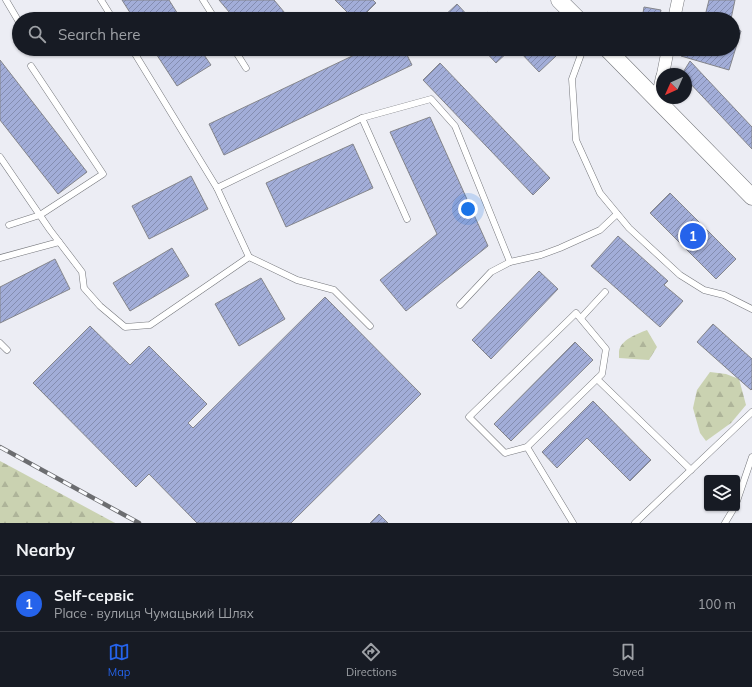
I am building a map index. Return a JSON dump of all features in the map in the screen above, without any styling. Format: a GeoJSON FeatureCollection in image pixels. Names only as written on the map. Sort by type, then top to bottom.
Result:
{"type":"FeatureCollection","features":[{"type":"Feature","properties":{"kind":"main road"},"geometry":{"type":"LineString","coordinates":[[559,0],[571,12]]}},
{"type":"Feature","properties":{"kind":"main road"},"geometry":{"type":"LineString","coordinates":[[614,56],[656,99]]}},
{"type":"Feature","properties":{"kind":"main road"},"geometry":{"type":"LineString","coordinates":[[661,104],[752,197]]}},
{"type":"Feature","properties":{"kind":"street"},"geometry":{"type":"LineString","coordinates":[[675,12],[678,0]]}},
{"type":"Feature","properties":{"kind":"street"},"geometry":{"type":"LineString","coordinates":[[664,68],[667,56]]}},
{"type":"Feature","properties":{"kind":"lane"},"geometry":{"type":"LineString","coordinates":[[6,0],[13,12]]}},
{"type":"Feature","properties":{"kind":"lane"},"geometry":{"type":"LineString","coordinates":[[101,0],[109,12]]}},
{"type":"Feature","properties":{"kind":"lane"},"geometry":{"type":"LineString","coordinates":[[202,0],[210,12]]}},
{"type":"Feature","properties":{"kind":"lane"},"geometry":{"type":"LineString","coordinates":[[136,56],[217,188],[249,257],[298,280],[334,290],[370,326]]}},
{"type":"Feature","properties":{"kind":"lane"},"geometry":{"type":"LineString","coordinates":[[238,56],[246,68]]}},
{"type":"Feature","properties":{"kind":"lane"},"geometry":{"type":"LineString","coordinates":[[580,56],[572,79],[576,140],[600,194],[629,228],[680,275],[704,290],[724,295],[752,309]]}},
{"type":"Feature","properties":{"kind":"lane"},"geometry":{"type":"LineString","coordinates":[[9,225],[40,215],[103,174],[30,66]]}},
{"type":"Feature","properties":{"kind":"lane"},"geometry":{"type":"LineString","coordinates":[[217,188],[362,118],[431,99],[455,126],[510,262]]}},
{"type":"Feature","properties":{"kind":"lane"},"geometry":{"type":"LineString","coordinates":[[362,118],[407,219]]}},
{"type":"Feature","properties":{"kind":"lane"},"geometry":{"type":"LineString","coordinates":[[0,157],[59,242],[82,272],[84,288],[100,306],[125,327],[150,325],[249,257]]}},
{"type":"Feature","properties":{"kind":"lane"},"geometry":{"type":"LineString","coordinates":[[460,305],[490,272],[510,262],[541,255],[560,248],[600,230],[617,214]]}},
{"type":"Feature","properties":{"kind":"lane"},"geometry":{"type":"LineString","coordinates":[[0,258],[59,242]]}},
{"type":"Feature","properties":{"kind":"lane"},"geometry":{"type":"LineString","coordinates":[[581,318],[605,292]]}},
{"type":"Feature","properties":{"kind":"lane"},"geometry":{"type":"LineString","coordinates":[[576,312],[581,318],[606,349],[602,374],[527,447],[505,453],[469,417],[576,312]]}},
{"type":"Feature","properties":{"kind":"lane"},"geometry":{"type":"LineString","coordinates":[[0,344],[7,350]]}},
{"type":"Feature","properties":{"kind":"lane"},"geometry":{"type":"LineString","coordinates":[[597,379],[691,470]]}},
{"type":"Feature","properties":{"kind":"lane"},"geometry":{"type":"LineString","coordinates":[[635,523],[752,412]]}},
{"type":"Feature","properties":{"kind":"lane"},"geometry":{"type":"LineString","coordinates":[[527,447],[573,523]]}},
{"type":"Feature","properties":{"kind":"lane"},"geometry":{"type":"LineString","coordinates":[[740,493],[751,465],[752,457]]}},
{"type":"Feature","properties":{"kind":"lane"},"geometry":{"type":"LineString","coordinates":[[725,523],[732,511]]}},
{"type":"Feature","properties":{"kind":"green space"},"geometry":{"type":"Polygon","coordinates":[[[647,330],[657,347],[649,360],[619,358],[619,352],[622,344],[630,338],[647,330]]]}},
{"type":"Feature","properties":{"kind":"green space"},"geometry":{"type":"Polygon","coordinates":[[[710,372],[726,374],[739,379],[746,405],[731,423],[706,441],[700,433],[693,408],[697,390],[710,372]]]}},
{"type":"Feature","properties":{"kind":"green space"},"geometry":{"type":"Polygon","coordinates":[[[0,461],[15,469],[115,523],[0,523],[0,461]]]}},
{"type":"Feature","properties":{"kind":"building"},"geometry":{"type":"Polygon","coordinates":[[[122,0],[169,0],[177,12],[130,12],[122,0]]]}},
{"type":"Feature","properties":{"kind":"building"},"geometry":{"type":"Polygon","coordinates":[[[219,0],[274,0],[284,12],[229,12],[219,0]]]}},
{"type":"Feature","properties":{"kind":"building"},"geometry":{"type":"Polygon","coordinates":[[[335,0],[373,0],[376,3],[367,12],[347,12],[335,0]]]}},
{"type":"Feature","properties":{"kind":"building"},"geometry":{"type":"Polygon","coordinates":[[[709,0],[735,0],[732,12],[706,12],[709,0]]]}},
{"type":"Feature","properties":{"kind":"building"},"geometry":{"type":"Polygon","coordinates":[[[457,4],[464,12],[448,12],[457,4]]]}},
{"type":"Feature","properties":{"kind":"building"},"geometry":{"type":"Polygon","coordinates":[[[644,7],[661,10],[661,12],[643,12],[644,7]]]}},
{"type":"Feature","properties":{"kind":"building"},"geometry":{"type":"Polygon","coordinates":[[[158,56],[205,56],[211,65],[177,86],[158,56]]]}},
{"type":"Feature","properties":{"kind":"building"},"geometry":{"type":"Polygon","coordinates":[[[352,56],[408,56],[412,65],[224,155],[209,124],[352,56]]]}},
{"type":"Feature","properties":{"kind":"building"},"geometry":{"type":"Polygon","coordinates":[[[490,56],[504,56],[496,63],[490,56]]]}},
{"type":"Feature","properties":{"kind":"building"},"geometry":{"type":"Polygon","coordinates":[[[524,56],[556,56],[539,72],[524,56]]]}},
{"type":"Feature","properties":{"kind":"building"},"geometry":{"type":"Polygon","coordinates":[[[681,56],[733,56],[729,70],[681,56]]]}},
{"type":"Feature","properties":{"kind":"building"},"geometry":{"type":"Polygon","coordinates":[[[0,60],[87,172],[58,194],[0,120],[0,60]]]}},
{"type":"Feature","properties":{"kind":"building"},"geometry":{"type":"Polygon","coordinates":[[[690,61],[752,127],[752,149],[692,85],[692,68],[686,68],[690,61]]]}},
{"type":"Feature","properties":{"kind":"building"},"geometry":{"type":"Polygon","coordinates":[[[440,63],[550,178],[533,195],[423,80],[440,63]]]}},
{"type":"Feature","properties":{"kind":"building"},"geometry":{"type":"Polygon","coordinates":[[[430,117],[488,246],[406,311],[380,280],[437,234],[390,132],[430,117]]]}},
{"type":"Feature","properties":{"kind":"building"},"geometry":{"type":"Polygon","coordinates":[[[353,144],[373,188],[286,227],[266,183],[353,144]]]}},
{"type":"Feature","properties":{"kind":"building"},"geometry":{"type":"Polygon","coordinates":[[[191,176],[208,209],[149,239],[132,206],[191,176]]]}},
{"type":"Feature","properties":{"kind":"building"},"geometry":{"type":"Polygon","coordinates":[[[670,193],[736,259],[716,279],[650,213],[670,193]]]}},
{"type":"Feature","properties":{"kind":"building"},"geometry":{"type":"Polygon","coordinates":[[[618,236],[668,281],[664,285],[683,301],[660,327],[591,266],[618,236]]]}},
{"type":"Feature","properties":{"kind":"building"},"geometry":{"type":"Polygon","coordinates":[[[172,248],[189,276],[130,311],[113,283],[172,248]]]}},
{"type":"Feature","properties":{"kind":"building"},"geometry":{"type":"Polygon","coordinates":[[[55,259],[70,289],[0,323],[0,287],[55,259]]]}},
{"type":"Feature","properties":{"kind":"building"},"geometry":{"type":"Polygon","coordinates":[[[539,271],[558,289],[491,359],[472,340],[539,271]]]}},
{"type":"Feature","properties":{"kind":"building"},"geometry":{"type":"Polygon","coordinates":[[[261,278],[285,319],[239,346],[215,304],[261,278]]]}},
{"type":"Feature","properties":{"kind":"building"},"geometry":{"type":"Polygon","coordinates":[[[325,297],[421,394],[291,523],[197,523],[149,474],[136,487],[33,383],[90,326],[130,365],[149,346],[207,404],[188,423],[193,428],[325,297]]]}},
{"type":"Feature","properties":{"kind":"building"},"geometry":{"type":"Polygon","coordinates":[[[713,324],[752,359],[751,390],[697,342],[713,324]]]}},
{"type":"Feature","properties":{"kind":"building"},"geometry":{"type":"Polygon","coordinates":[[[575,342],[593,360],[511,441],[494,424],[575,342]]]}},
{"type":"Feature","properties":{"kind":"building"},"geometry":{"type":"Polygon","coordinates":[[[593,401],[651,460],[630,481],[587,438],[557,468],[542,452],[593,401]]]}},
{"type":"Feature","properties":{"kind":"building"},"geometry":{"type":"Polygon","coordinates":[[[379,514],[388,523],[370,523],[379,514]]]}},
{"type":"Feature","properties":{"kind":"railway"},"geometry":{"type":"LineString","coordinates":[[0,447],[139,523]]}},
{"type":"Feature","properties":{"kind":"place","name":"Self-сервіс"},"geometry":{"type":"Point","coordinates":[693,236]}}]}
